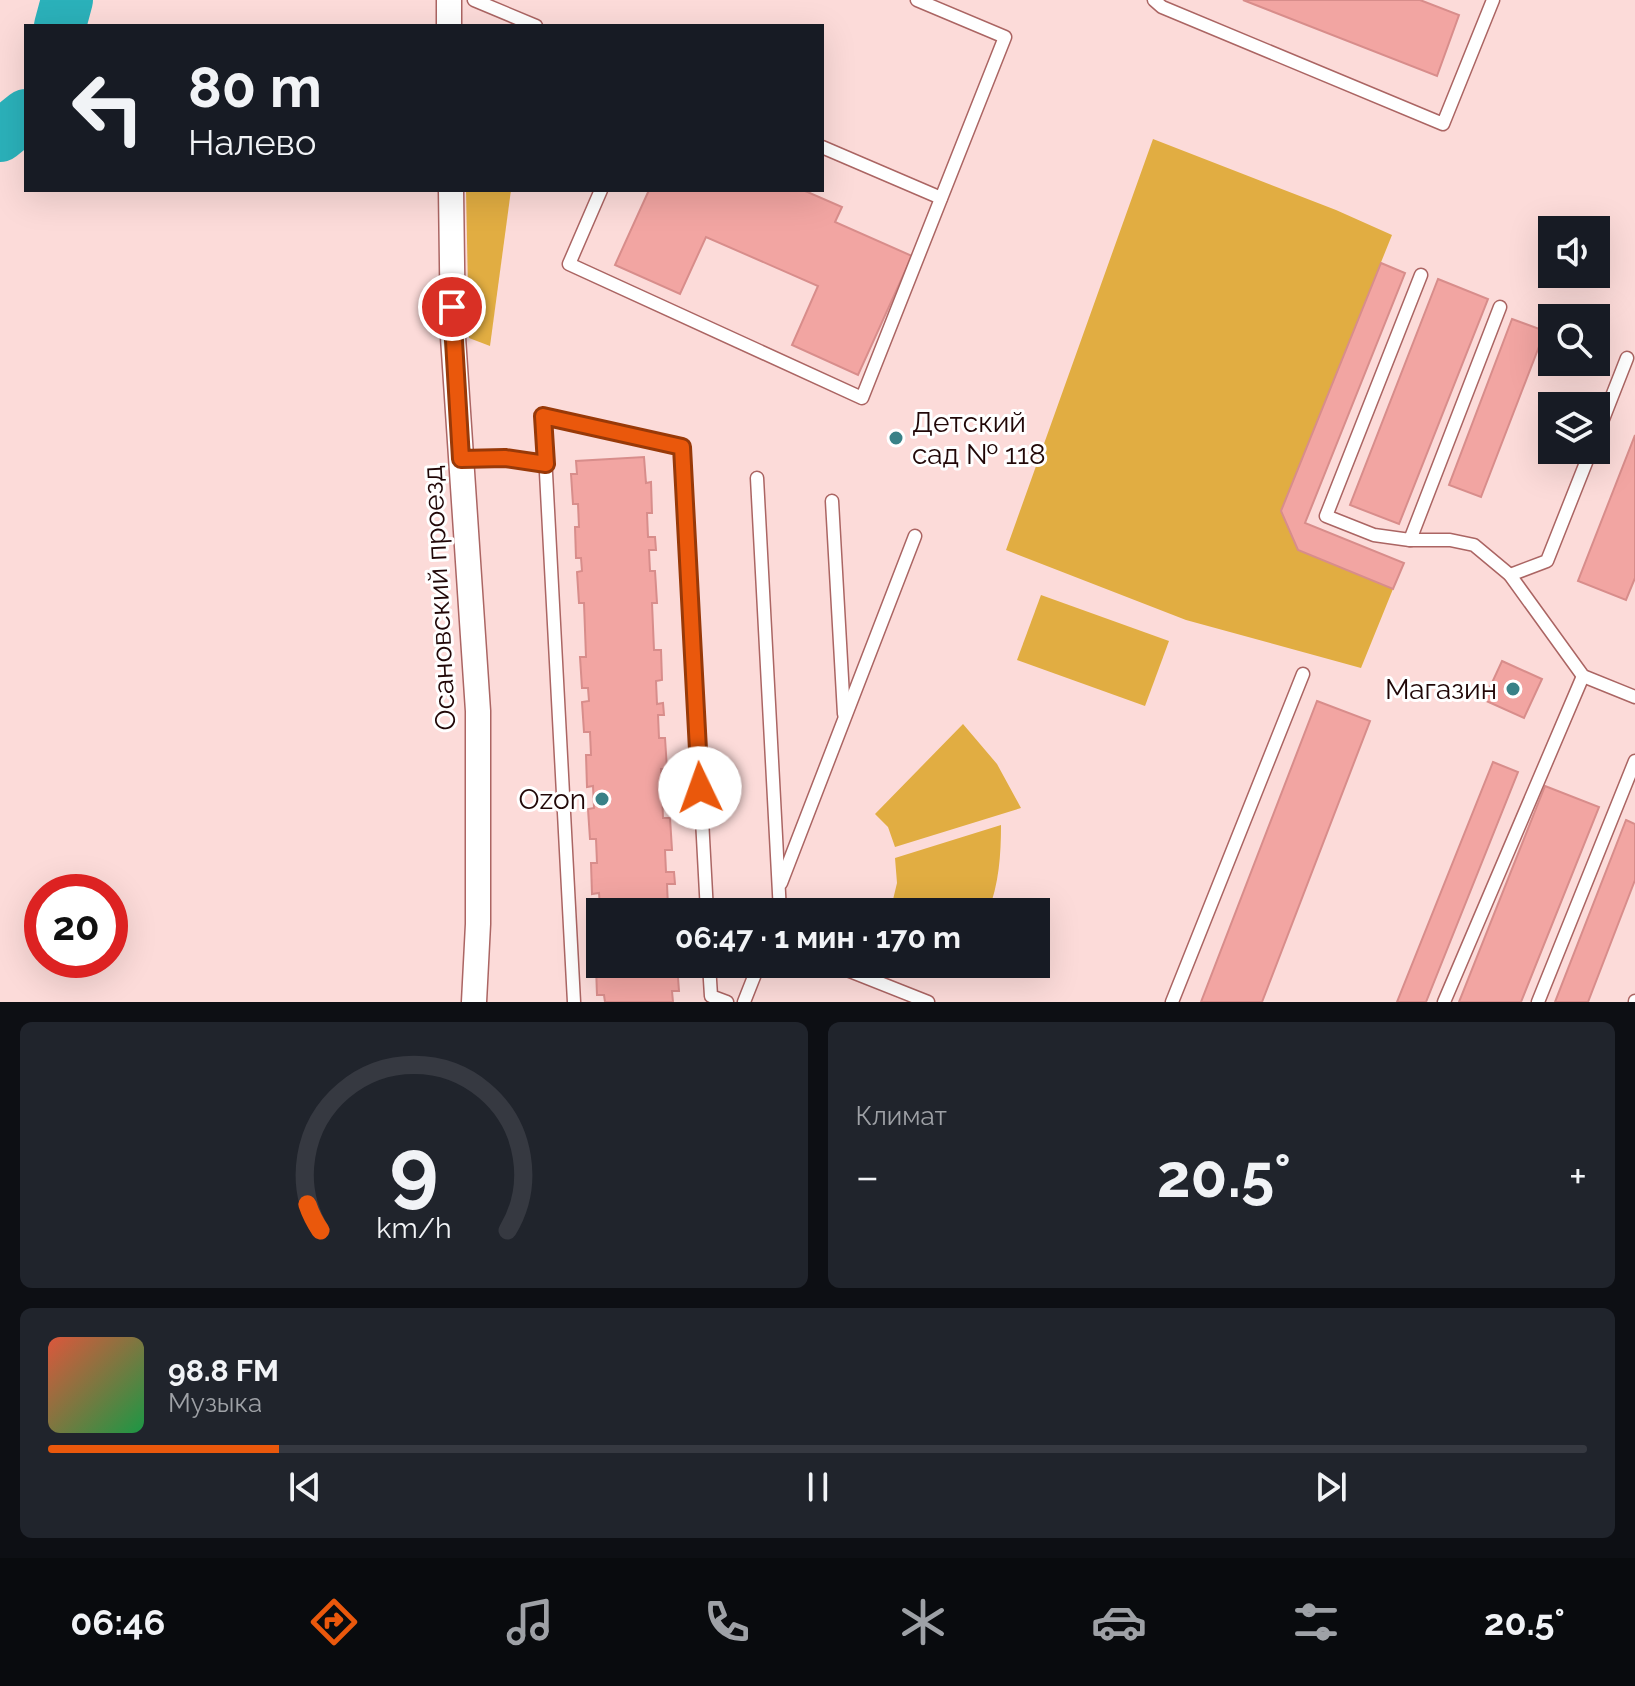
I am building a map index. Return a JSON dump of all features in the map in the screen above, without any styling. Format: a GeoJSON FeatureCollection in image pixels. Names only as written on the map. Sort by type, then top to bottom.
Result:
{"type":"FeatureCollection","features":[{"type":"Feature","properties":{"kind":"street"},"geometry":{"type":"LineString","coordinates":[[449,0],[449,24]]}},
{"type":"Feature","properties":{"kind":"street","name":"Осановский проезд"},"geometry":{"type":"LineString","coordinates":[[451,192],[453,337],[478,711],[478,924],[474,1002]]}},
{"type":"Feature","properties":{"kind":"lane"},"geometry":{"type":"LineString","coordinates":[[474,0],[531,24]]}},
{"type":"Feature","properties":{"kind":"lane"},"geometry":{"type":"LineString","coordinates":[[600,192],[569,264],[862,398],[1005,37],[917,0]]}},
{"type":"Feature","properties":{"kind":"lane"},"geometry":{"type":"LineString","coordinates":[[1161,2],[1443,124],[1493,0]]}},
{"type":"Feature","properties":{"kind":"lane"},"geometry":{"type":"LineString","coordinates":[[824,148],[941,198]]}},
{"type":"Feature","properties":{"kind":"lane"},"geometry":{"type":"LineString","coordinates":[[1421,275],[1326,516],[1374,535],[1410,540],[1450,540],[1474,545],[1510,575],[1583,676],[1635,697]]}},
{"type":"Feature","properties":{"kind":"lane"},"geometry":{"type":"LineString","coordinates":[[1410,540],[1500,307]]}},
{"type":"Feature","properties":{"kind":"lane"},"geometry":{"type":"LineString","coordinates":[[1610,401],[1627,358]]}},
{"type":"Feature","properties":{"kind":"lane"},"geometry":{"type":"LineString","coordinates":[[574,1002],[543,416],[682,447],[706,898]]}},
{"type":"Feature","properties":{"kind":"lane"},"geometry":{"type":"LineString","coordinates":[[461,459],[505,458],[546,464]]}},
{"type":"Feature","properties":{"kind":"lane"},"geometry":{"type":"LineString","coordinates":[[1510,575],[1547,561],[1585,464]]}},
{"type":"Feature","properties":{"kind":"lane"},"geometry":{"type":"LineString","coordinates":[[757,478],[779,898]]}},
{"type":"Feature","properties":{"kind":"lane"},"geometry":{"type":"LineString","coordinates":[[832,501],[844,720]]}},
{"type":"Feature","properties":{"kind":"lane"},"geometry":{"type":"LineString","coordinates":[[779,890],[915,536]]}},
{"type":"Feature","properties":{"kind":"lane"},"geometry":{"type":"LineString","coordinates":[[1172,1002],[1303,674]]}},
{"type":"Feature","properties":{"kind":"lane"},"geometry":{"type":"LineString","coordinates":[[1444,1002],[1583,676]]}},
{"type":"Feature","properties":{"kind":"lane"},"geometry":{"type":"LineString","coordinates":[[1538,1002],[1635,761]]}},
{"type":"Feature","properties":{"kind":"lane"},"geometry":{"type":"LineString","coordinates":[[710,978],[711,996],[727,1002]]}},
{"type":"Feature","properties":{"kind":"lane"},"geometry":{"type":"LineString","coordinates":[[744,1002],[753,978]]}},
{"type":"Feature","properties":{"kind":"lane"},"geometry":{"type":"LineString","coordinates":[[867,978],[928,1002]]}},
{"type":"Feature","properties":{"kind":"shaded area"},"geometry":{"type":"Polygon","coordinates":[[[1153,139],[1392,235],[1281,511],[1298,550],[1393,589],[1361,668],[1186,620],[1006,550],[1153,139]]]}},
{"type":"Feature","properties":{"kind":"shaded area"},"geometry":{"type":"Polygon","coordinates":[[[466,192],[511,192],[490,346],[469,338],[466,192]]]}},
{"type":"Feature","properties":{"kind":"shaded area"},"geometry":{"type":"Polygon","coordinates":[[[1041,595],[1169,641],[1145,706],[1017,660],[1041,595]]]}},
{"type":"Feature","properties":{"kind":"shaded area"},"geometry":{"type":"Polygon","coordinates":[[[963,724],[997,764],[1021,808],[895,847],[888,827],[875,814],[963,724]]]}},
{"type":"Feature","properties":{"kind":"shaded area"},"geometry":{"type":"Polygon","coordinates":[[[1001,825],[999,869],[993,898],[893,898],[897,883],[895,858],[1001,825]]]}},
{"type":"Feature","properties":{"kind":"building"},"geometry":{"type":"Polygon","coordinates":[[[1243,0],[1420,0],[1459,15],[1437,76],[1243,0]]]}},
{"type":"Feature","properties":{"kind":"building"},"geometry":{"type":"Polygon","coordinates":[[[648,192],[808,192],[842,207],[835,222],[912,256],[858,375],[792,345],[818,286],[706,237],[680,294],[615,265],[648,192]]]}},
{"type":"Feature","properties":{"kind":"building"},"geometry":{"type":"Polygon","coordinates":[[[1381,263],[1405,273],[1305,523],[1404,563],[1393,589],[1298,550],[1281,511],[1381,263]]]}},
{"type":"Feature","properties":{"kind":"building"},"geometry":{"type":"Polygon","coordinates":[[[1438,279],[1488,299],[1399,524],[1350,505],[1438,279]]]}},
{"type":"Feature","properties":{"kind":"building"},"geometry":{"type":"Polygon","coordinates":[[[1512,319],[1538,328],[1538,349],[1481,497],[1449,485],[1512,319]]]}},
{"type":"Feature","properties":{"kind":"building"},"geometry":{"type":"Polygon","coordinates":[[[1635,435],[1635,578],[1626,600],[1578,581],[1635,435]]]}},
{"type":"Feature","properties":{"kind":"building"},"geometry":{"type":"Polygon","coordinates":[[[644,457],[646,483],[651,482],[652,513],[647,513],[648,537],[655,537],[656,550],[649,550],[650,571],[655,571],[657,603],[652,603],[654,650],[661,650],[662,680],[656,681],[657,704],[663,703],[664,715],[658,715],[659,738],[665,738],[667,769],[661,769],[663,818],[670,818],[672,850],[665,850],[666,872],[674,872],[675,884],[667,884],[668,898],[599,898],[599,893],[592,894],[591,863],[597,863],[596,839],[590,839],[588,809],[594,808],[593,786],[587,787],[586,755],[591,755],[590,732],[584,732],[582,702],[589,701],[588,688],[582,688],[580,657],[586,657],[584,603],[579,603],[577,572],[582,571],[581,558],[576,558],[578,504],[573,504],[571,474],[577,474],[576,461],[644,457]]]}},
{"type":"Feature","properties":{"kind":"building","name":"Магазин"},"geometry":{"type":"Polygon","coordinates":[[[1502,661],[1542,679],[1524,718],[1484,700],[1502,661]]]}},
{"type":"Feature","properties":{"kind":"building"},"geometry":{"type":"Polygon","coordinates":[[[1317,701],[1370,721],[1262,1002],[1201,1002],[1317,701]]]}},
{"type":"Feature","properties":{"kind":"building"},"geometry":{"type":"Polygon","coordinates":[[[1493,762],[1518,772],[1426,1002],[1397,1002],[1493,762]]]}},
{"type":"Feature","properties":{"kind":"building"},"geometry":{"type":"Polygon","coordinates":[[[1545,786],[1599,807],[1521,1002],[1459,1002],[1545,786]]]}},
{"type":"Feature","properties":{"kind":"building"},"geometry":{"type":"Polygon","coordinates":[[[1626,820],[1635,824],[1635,880],[1588,1002],[1555,1002],[1626,820]]]}},
{"type":"Feature","properties":{"kind":"building"},"geometry":{"type":"Polygon","coordinates":[[[596,978],[678,978],[679,991],[672,991],[673,1002],[605,1002],[604,995],[597,995],[596,978]]]}},
{"type":"Feature","properties":{"kind":"waterway"},"geometry":{"type":"LineString","coordinates":[[61,24],[67,0]]}},
{"type":"Feature","properties":{"kind":"waterway"},"geometry":{"type":"LineString","coordinates":[[0,136],[24,117]]}},
{"type":"Feature","properties":{"kind":"place","name":"Детский сад № 118"},"geometry":{"type":"Point","coordinates":[896,438]}},
{"type":"Feature","properties":{"kind":"place","name":"Магазин"},"geometry":{"type":"Point","coordinates":[1513,689]}},
{"type":"Feature","properties":{"kind":"place","name":"Ozon"},"geometry":{"type":"Point","coordinates":[602,799]}},
{"type":"Feature","properties":{"kind":"route"},"geometry":{"type":"LineString","coordinates":[[452,307],[461,459],[505,458],[546,464],[543,416],[682,447],[700,788]]}}]}
